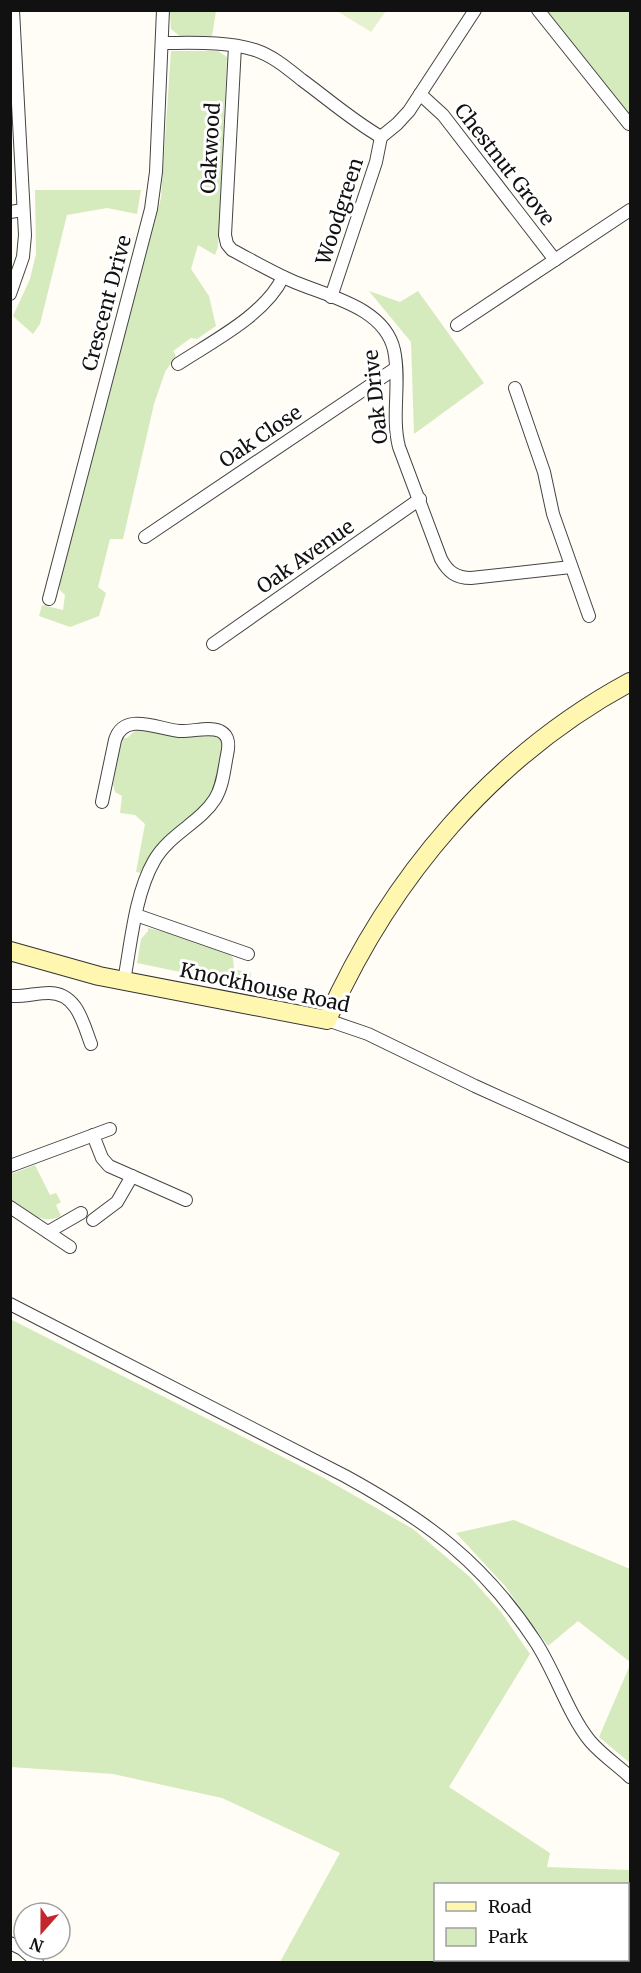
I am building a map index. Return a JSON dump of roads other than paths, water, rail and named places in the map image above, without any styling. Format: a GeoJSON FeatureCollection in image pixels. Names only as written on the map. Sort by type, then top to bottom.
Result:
{"type":"FeatureCollection","features":[{"type":"Feature","properties":{"kind":"street"},"geometry":{"type":"LineString","coordinates":[[10,294],[23,257],[25,235],[17,211],[13,10]]}},
{"type":"Feature","properties":{"kind":"street","name":"Crescent Drive"},"geometry":{"type":"LineString","coordinates":[[49,599],[151,209],[156,172],[163,10]]}},
{"type":"Feature","properties":{"kind":"street"},"geometry":{"type":"LineString","coordinates":[[162,43],[235,46],[255,50],[279,62],[381,136],[402,118],[420,94],[475,10]]}},
{"type":"Feature","properties":{"kind":"street"},"geometry":{"type":"LineString","coordinates":[[538,10],[629,124]]}},
{"type":"Feature","properties":{"kind":"street","name":"Oakwood"},"geometry":{"type":"LineString","coordinates":[[232,250],[227,244],[225,235],[235,46]]}},
{"type":"Feature","properties":{"kind":"street","name":"Chestnut Grove"},"geometry":{"type":"LineString","coordinates":[[420,94],[443,115],[555,260]]}},
{"type":"Feature","properties":{"kind":"street","name":"Woodgreen"},"geometry":{"type":"LineString","coordinates":[[331,297],[376,162],[381,136]]}},
{"type":"Feature","properties":{"kind":"street"},"geometry":{"type":"LineString","coordinates":[[457,325],[630,210]]}},
{"type":"Feature","properties":{"kind":"street","name":"Oak Drive"},"geometry":{"type":"LineString","coordinates":[[232,250],[283,277],[359,309],[378,324],[391,342],[396,368],[397,436],[441,559],[450,572],[459,577],[478,578],[571,567]]}},
{"type":"Feature","properties":{"kind":"street"},"geometry":{"type":"LineString","coordinates":[[178,364],[262,307],[277,289],[283,277]]}},
{"type":"Feature","properties":{"kind":"street","name":"Oak Close"},"geometry":{"type":"LineString","coordinates":[[145,537],[396,368]]}},
{"type":"Feature","properties":{"kind":"street"},"geometry":{"type":"LineString","coordinates":[[514,388],[544,472],[550,505],[589,616]]}},
{"type":"Feature","properties":{"kind":"street","name":"Oak Avenue"},"geometry":{"type":"LineString","coordinates":[[213,644],[420,499]]}},
{"type":"Feature","properties":{"kind":"street"},"geometry":{"type":"LineString","coordinates":[[327,1020],[357,957],[397,892],[461,813],[514,762],[540,741],[593,704],[630,682]]}},
{"type":"Feature","properties":{"kind":"street"},"geometry":{"type":"LineString","coordinates":[[102,802],[115,740],[118,732],[124,726],[136,723],[177,731],[217,730],[227,738],[228,754],[218,794],[208,808],[174,836],[157,855],[145,880],[124,981]]}},
{"type":"Feature","properties":{"kind":"street"},"geometry":{"type":"LineString","coordinates":[[136,915],[248,954]]}},
{"type":"Feature","properties":{"kind":"street","name":"Knockhouse Road"},"geometry":{"type":"LineString","coordinates":[[10,951],[75,970],[124,981],[327,1020],[377,1038],[475,1086],[630,1156]]}},
{"type":"Feature","properties":{"kind":"street"},"geometry":{"type":"LineString","coordinates":[[10,996],[49,993],[67,998],[77,1008],[91,1044]]}},
{"type":"Feature","properties":{"kind":"street"},"geometry":{"type":"LineString","coordinates":[[10,1166],[110,1129]]}},
{"type":"Feature","properties":{"kind":"street"},"geometry":{"type":"LineString","coordinates":[[93,1135],[104,1162],[109,1166],[186,1200]]}},
{"type":"Feature","properties":{"kind":"street"},"geometry":{"type":"LineString","coordinates":[[93,1220],[117,1202],[132,1176]]}},
{"type":"Feature","properties":{"kind":"street"},"geometry":{"type":"LineString","coordinates":[[10,1207],[70,1247]]}},
{"type":"Feature","properties":{"kind":"street"},"geometry":{"type":"LineString","coordinates":[[48,1232],[81,1213]]}},
{"type":"Feature","properties":{"kind":"street"},"geometry":{"type":"LineString","coordinates":[[10,1304],[345,1476],[396,1505],[433,1531],[467,1559],[499,1591],[543,1654],[586,1735],[630,1777]]}},
{"type":"Feature","properties":{"kind":"street"},"geometry":{"type":"LineString","coordinates":[[10,1943],[22,1949],[37,1962]]}}]}
